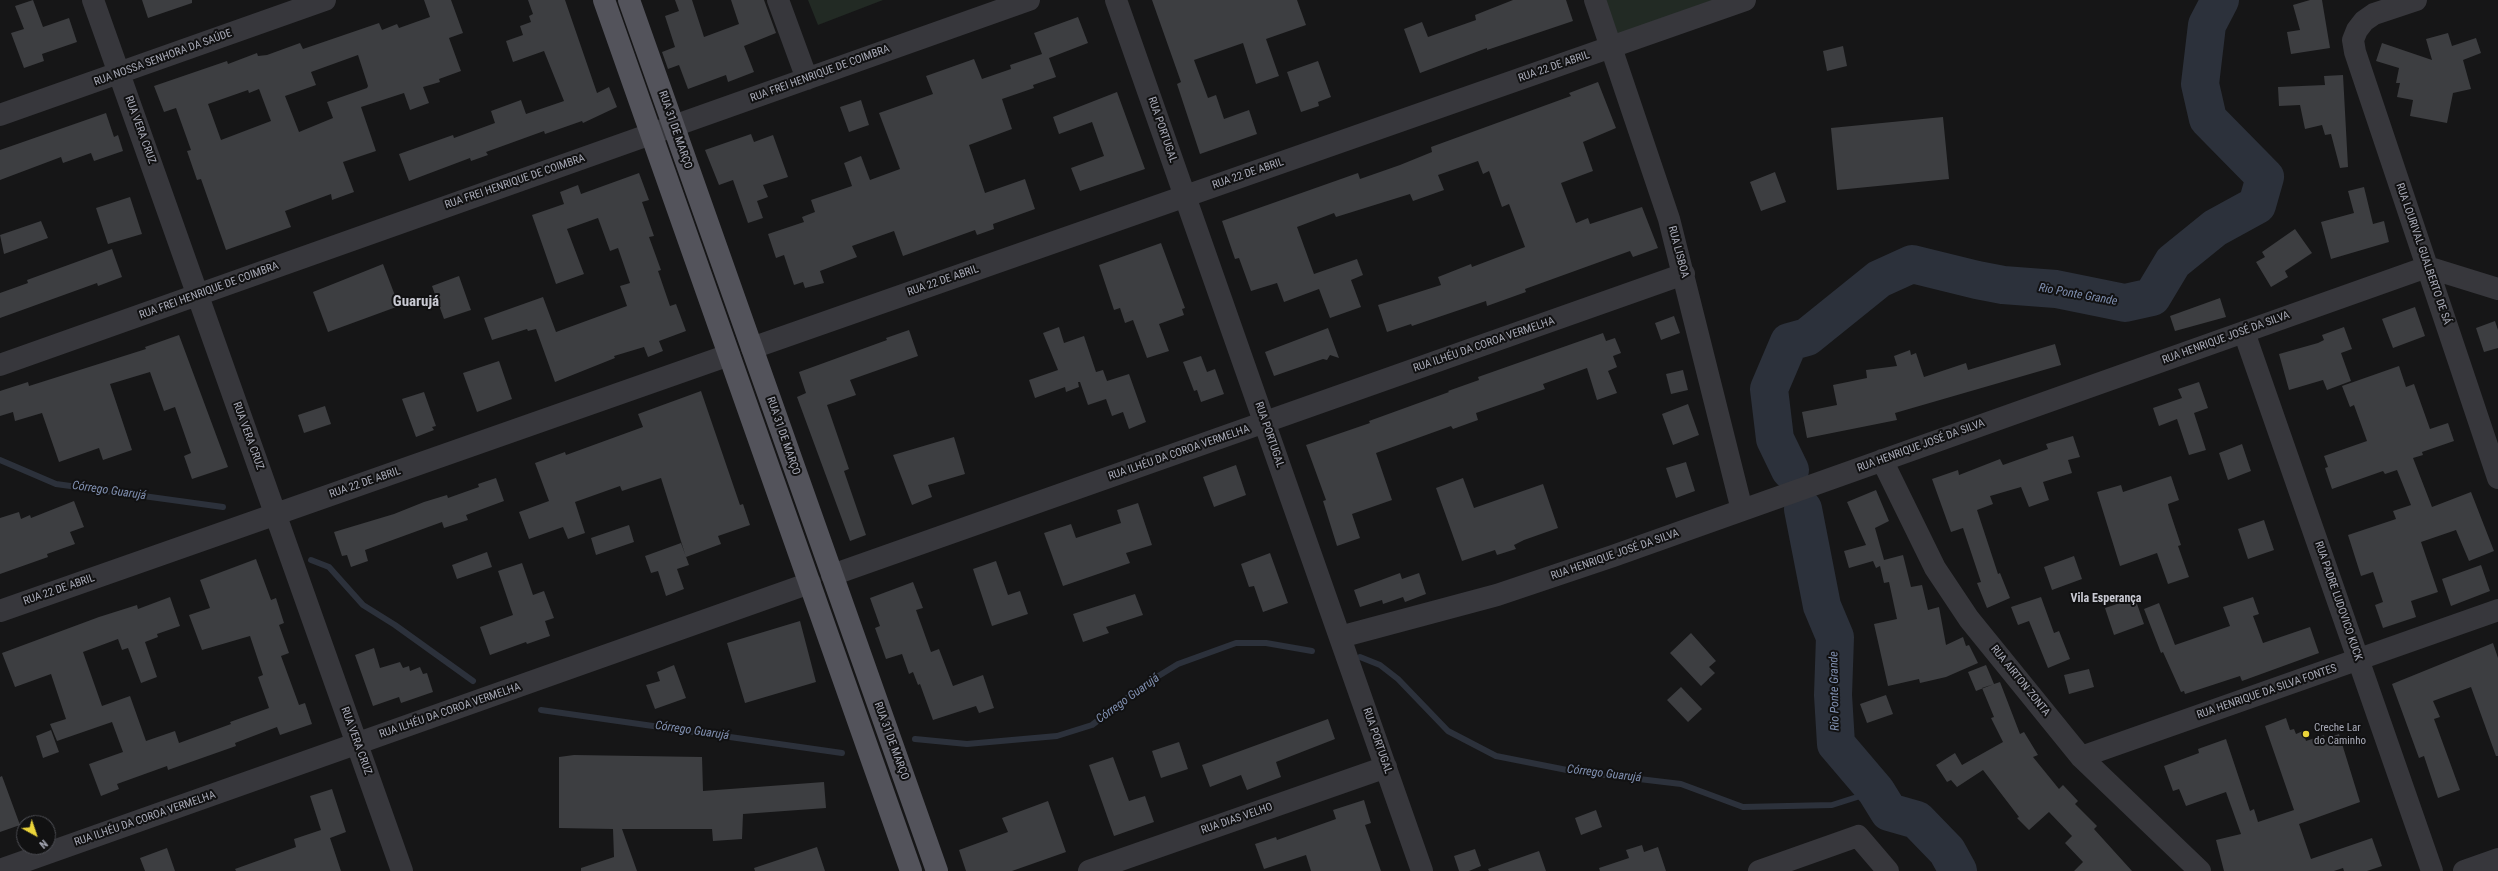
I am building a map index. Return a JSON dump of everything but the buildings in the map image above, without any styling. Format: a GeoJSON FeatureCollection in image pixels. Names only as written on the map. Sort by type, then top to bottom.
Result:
{"type":"FeatureCollection","features":[{"type":"Feature","properties":{"kind":"main road"},"geometry":{"type":"LineString","coordinates":[[604,0],[911,871]]}},
{"type":"Feature","properties":{"kind":"main road","name":"RUA 31 DE MARÇO"},"geometry":{"type":"LineString","coordinates":[[629,0],[937,871]]}},
{"type":"Feature","properties":{"kind":"street","name":"RUA VERA CRUZ"},"geometry":{"type":"LineString","coordinates":[[93,0],[402,871]]}},
{"type":"Feature","properties":{"kind":"street","name":"RUA NOSSA SENHORA DA SAÚDE"},"geometry":{"type":"LineString","coordinates":[[0,115],[325,0]]}},
{"type":"Feature","properties":{"kind":"street"},"geometry":{"type":"LineString","coordinates":[[778,0],[807,79]]}},
{"type":"Feature","properties":{"kind":"street","name":"RUA FREI HENRIQUE DE COIMBRA"},"geometry":{"type":"LineString","coordinates":[[0,365],[1029,0]]}},
{"type":"Feature","properties":{"kind":"street","name":"RUA PORTUGAL"},"geometry":{"type":"LineString","coordinates":[[1116,0],[1422,871]]}},
{"type":"Feature","properties":{"kind":"street","name":"RUA LISBOA"},"geometry":{"type":"LineString","coordinates":[[1595,0],[1654,170],[1684,274],[1742,510]]}},
{"type":"Feature","properties":{"kind":"street","name":"RUA 22 DE ABRIL"},"geometry":{"type":"LineString","coordinates":[[752,348],[1745,0]]}},
{"type":"Feature","properties":{"kind":"street","name":"RUA LOURIVAL GUALBERTO DE SÁ"},"geometry":{"type":"LineString","coordinates":[[2416,0],[2374,14],[2364,21],[2356,30],[2353,40],[2355,52],[2498,478]]}},
{"type":"Feature","properties":{"kind":"street"},"geometry":{"type":"LineString","coordinates":[[2427,267],[2498,289]]}},
{"type":"Feature","properties":{"kind":"street","name":"RUA HENRIQUE JOSÉ DA SILVA"},"geometry":{"type":"LineString","coordinates":[[1340,637],[1496,595],[1742,510],[2427,267]]}},
{"type":"Feature","properties":{"kind":"street","name":"RUA ILHÉU DA COROA VERMELHA"},"geometry":{"type":"LineString","coordinates":[[832,575],[1684,274]]}},
{"type":"Feature","properties":{"kind":"street","name":"RUA PADRE LUDOVICO KUCK"},"geometry":{"type":"LineString","coordinates":[[2244,332],[2432,871]]}},
{"type":"Feature","properties":{"kind":"street","name":"RUA 22 DE ABRIL"},"geometry":{"type":"LineString","coordinates":[[0,611],[729,356]]}},
{"type":"Feature","properties":{"kind":"street","name":"RUA AIRTON ZONTA"},"geometry":{"type":"LineString","coordinates":[[1882,460],[1934,568],[1950,594],[2081,757],[2200,871]]}},
{"type":"Feature","properties":{"kind":"street","name":"RUA ILHÉU DA COROA VERMELHA"},"geometry":{"type":"LineString","coordinates":[[0,870],[810,583]]}},
{"type":"Feature","properties":{"kind":"street","name":"RUA HENRIQUE DA SILVA FONTES"},"geometry":{"type":"LineString","coordinates":[[2081,757],[2498,610]]}},
{"type":"Feature","properties":{"kind":"street","name":"RUA DIAS VELHO"},"geometry":{"type":"LineString","coordinates":[[1089,871],[1386,767]]}},
{"type":"Feature","properties":{"kind":"street"},"geometry":{"type":"LineString","coordinates":[[1759,871],[1858,836],[1888,871]]}},
{"type":"Feature","properties":{"kind":"street"},"geometry":{"type":"LineString","coordinates":[[2464,871],[2498,859]]}},
{"type":"Feature","properties":{"kind":"shaded area"},"geometry":{"type":"Polygon","coordinates":[[[808,0],[883,0],[818,25],[808,0]]]}},
{"type":"Feature","properties":{"kind":"shaded area"},"geometry":{"type":"Polygon","coordinates":[[[1595,0],[1745,0],[1611,47],[1595,0]]]}},
{"type":"Feature","properties":{"kind":"waterway","name":"Rio Ponte Grande"},"geometry":{"type":"LineString","coordinates":[[1790,470],[1775,439],[1769,389],[1789,342],[1807,337],[1879,279],[1912,264],[2003,285],[2056,289],[2125,303],[2152,297],[2173,262],[2215,228],[2257,205],[2265,177],[2208,119],[2200,84],[2207,25],[2220,0]]}},
{"type":"Feature","properties":{"kind":"waterway","name":"Córrego Guarujá"},"geometry":{"type":"LineString","coordinates":[[0,460],[56,484],[223,507]]}},
{"type":"Feature","properties":{"kind":"waterway","name":"Rio Ponte Grande"},"geometry":{"type":"LineString","coordinates":[[1803,509],[1822,606],[1835,637],[1833,695],[1836,744],[1876,791],[1889,812],[1917,820],[1947,851],[1958,871]]}},
{"type":"Feature","properties":{"kind":"waterway","name":"Córrego Guarujá"},"geometry":{"type":"LineString","coordinates":[[311,560],[329,567],[363,605],[395,625],[473,681]]}},
{"type":"Feature","properties":{"kind":"waterway","name":"Córrego Guarujá"},"geometry":{"type":"LineString","coordinates":[[915,739],[967,744],[1057,736],[1092,725],[1147,683],[1178,664],[1236,643],[1266,643],[1312,651]]}},
{"type":"Feature","properties":{"kind":"waterway","name":"Córrego Guarujá"},"geometry":{"type":"LineString","coordinates":[[1360,657],[1380,665],[1398,679],[1448,731],[1496,756],[1572,771],[1681,784],[1743,807],[1832,805],[1876,791]]}},
{"type":"Feature","properties":{"kind":"waterway","name":"Córrego Guarujá"},"geometry":{"type":"LineString","coordinates":[[541,710],[842,753]]}},
{"type":"Feature","properties":{"kind":"place","name":"Creche Lar do Caminho"},"geometry":{"type":"Point","coordinates":[2306,734]}},
{"type":"Feature","properties":{"kind":"district","name":"Guarujá"},"geometry":{"type":"Point","coordinates":[416,302]}},
{"type":"Feature","properties":{"kind":"district","name":"Vila Esperança"},"geometry":{"type":"Point","coordinates":[2106,599]}}]}
